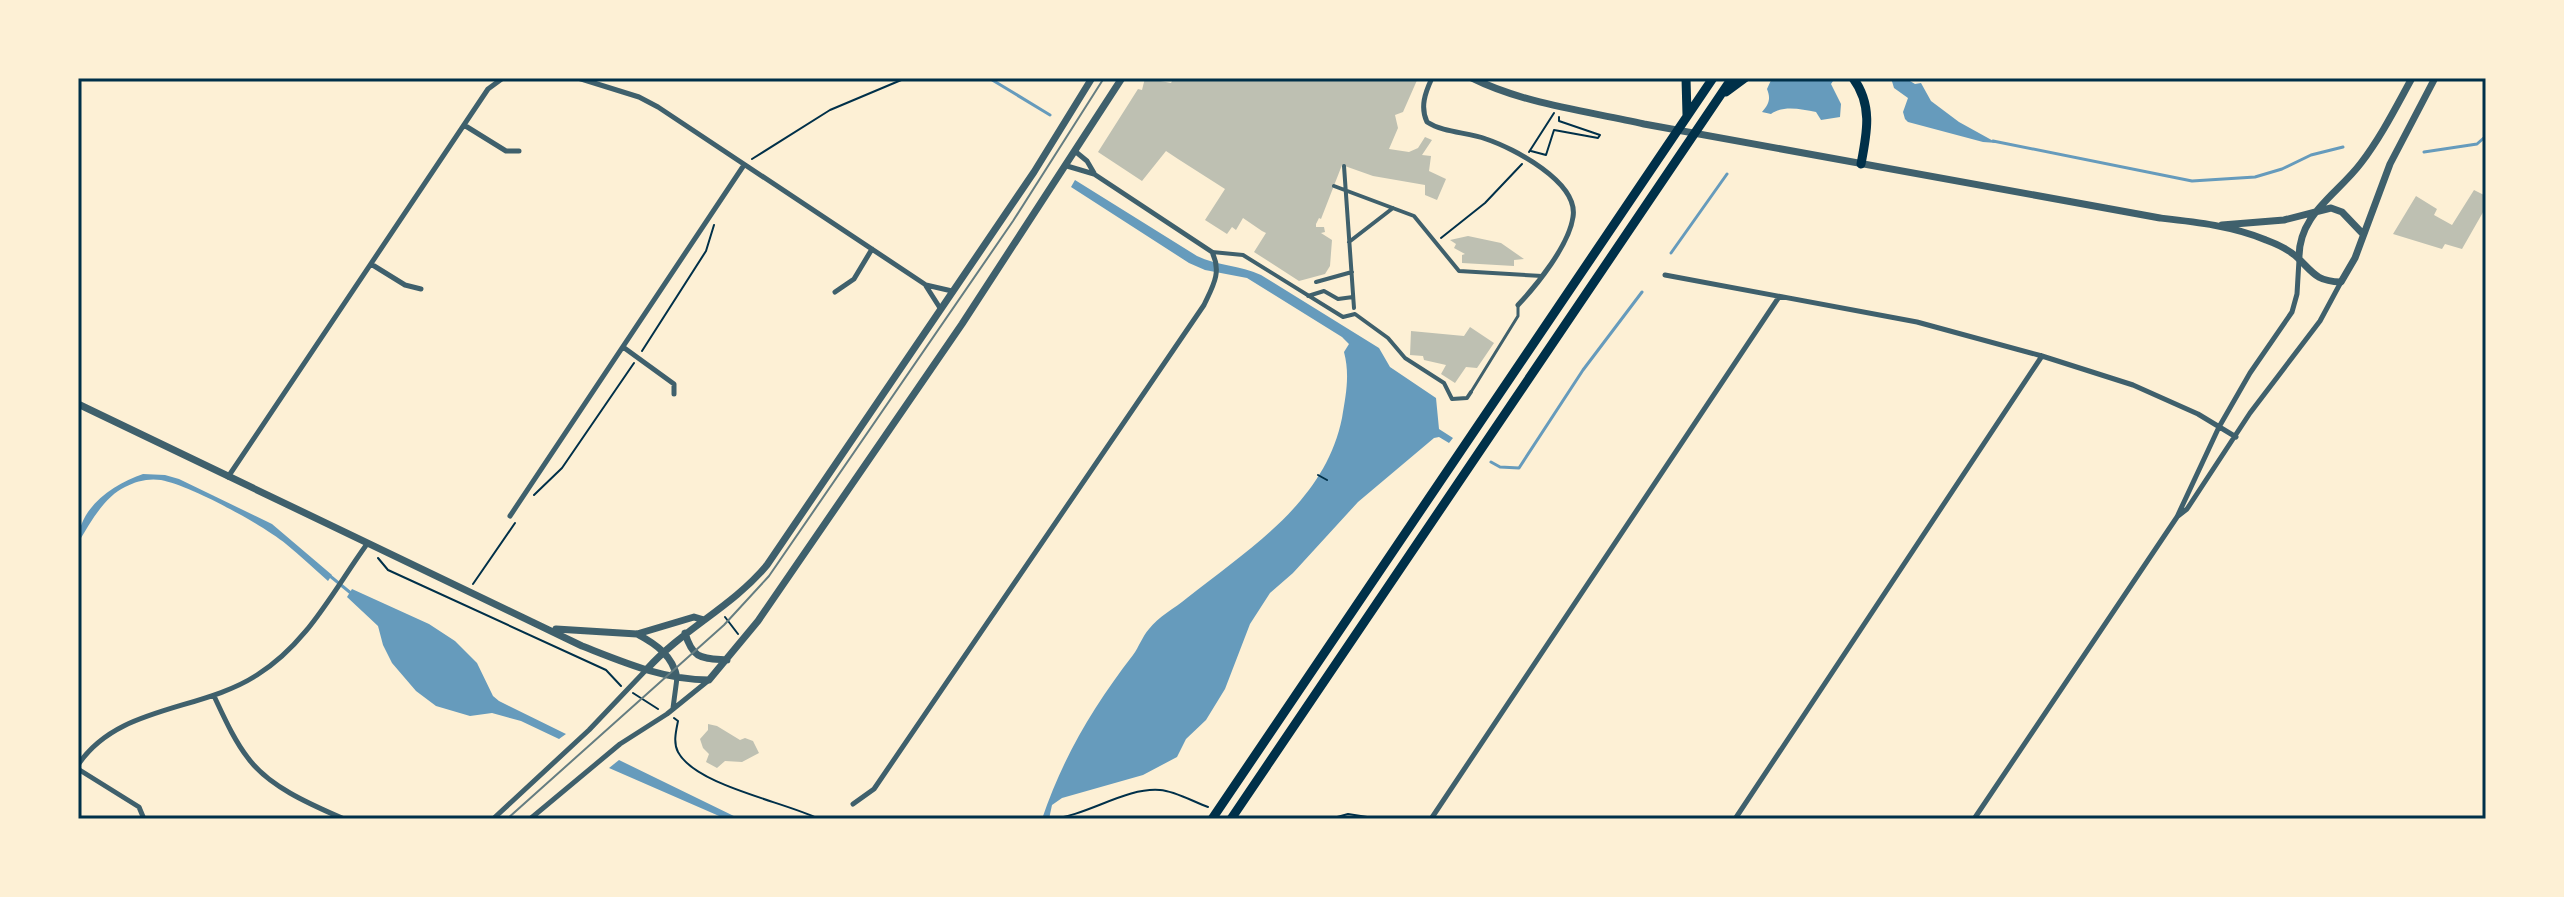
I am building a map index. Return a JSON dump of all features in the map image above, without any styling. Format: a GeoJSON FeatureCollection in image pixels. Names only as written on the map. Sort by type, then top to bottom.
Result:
{"type":"FeatureCollection","features":[{"type":"Feature","properties":{"kind":"main road"},"geometry":{"type":"LineString","coordinates":[[1686,78],[1687,116]]}},
{"type":"Feature","properties":{"kind":"main road"},"geometry":{"type":"LineString","coordinates":[[1212,819],[1713,78]]}},
{"type":"Feature","properties":{"kind":"main road"},"geometry":{"type":"LineString","coordinates":[[1231,819],[1732,78]]}},
{"type":"Feature","properties":{"kind":"main road"},"geometry":{"type":"LineString","coordinates":[[1720,96],[1745,78]]}},
{"type":"Feature","properties":{"kind":"main road"},"geometry":{"type":"LineString","coordinates":[[1853,78],[1860,88],[1869,117],[1861,164]]}},
{"type":"Feature","properties":{"kind":"street"},"geometry":{"type":"LineString","coordinates":[[228,477],[488,89],[503,78]]}},
{"type":"Feature","properties":{"kind":"street"},"geometry":{"type":"LineString","coordinates":[[578,78],[627,92],[658,107],[926,285],[952,291]]}},
{"type":"Feature","properties":{"kind":"street"},"geometry":{"type":"LineString","coordinates":[[493,819],[589,730],[663,652],[720,610],[752,583],[767,565],[1034,172],[1092,78]]}},
{"type":"Feature","properties":{"kind":"street"},"geometry":{"type":"LineString","coordinates":[[530,819],[620,744],[667,714],[709,680],[742,642],[962,324],[1122,78]]}},
{"type":"Feature","properties":{"kind":"street"},"geometry":{"type":"LineString","coordinates":[[1432,78],[1423,102],[1427,122],[1488,140],[1526,158],[1556,179],[1570,199],[1574,215],[1562,245],[1518,305]]}},
{"type":"Feature","properties":{"kind":"street"},"geometry":{"type":"LineString","coordinates":[[1472,78],[1485,85],[1558,105],[1644,124],[2160,218],[2216,225],[2264,238],[2299,259],[2308,271],[2319,278],[2341,282]]}},
{"type":"Feature","properties":{"kind":"street"},"geometry":{"type":"LineString","coordinates":[[1974,819],[2177,517],[2219,427],[2250,373],[2292,312],[2297,294],[2301,236],[2314,211],[2342,187],[2363,161],[2412,78]]}},
{"type":"Feature","properties":{"kind":"street"},"geometry":{"type":"LineString","coordinates":[[2177,517],[2187,509],[2320,321],[2355,258],[2390,164],[2435,78]]}},
{"type":"Feature","properties":{"kind":"street"},"geometry":{"type":"LineString","coordinates":[[464,125],[506,151],[519,151]]}},
{"type":"Feature","properties":{"kind":"street"},"geometry":{"type":"LineString","coordinates":[[1076,152],[1087,161],[1094,174]]}},
{"type":"Feature","properties":{"kind":"street"},"geometry":{"type":"LineString","coordinates":[[510,516],[744,165]]}},
{"type":"Feature","properties":{"kind":"street"},"geometry":{"type":"LineString","coordinates":[[853,804],[874,789],[925,716],[1204,305],[1217,273],[1217,261],[1212,252],[1094,174],[1067,166]]}},
{"type":"Feature","properties":{"kind":"street"},"geometry":{"type":"LineString","coordinates":[[1344,166],[1354,308]]}},
{"type":"Feature","properties":{"kind":"street"},"geometry":{"type":"LineString","coordinates":[[1334,186],[1414,216],[1459,271],[1542,276]]}},
{"type":"Feature","properties":{"kind":"street"},"geometry":{"type":"LineString","coordinates":[[1349,242],[1393,208]]}},
{"type":"Feature","properties":{"kind":"street"},"geometry":{"type":"LineString","coordinates":[[2216,225],[2284,220],[2331,208],[2342,212],[2363,234]]}},
{"type":"Feature","properties":{"kind":"street"},"geometry":{"type":"LineString","coordinates":[[835,292],[854,279],[872,249]]}},
{"type":"Feature","properties":{"kind":"street"},"geometry":{"type":"LineString","coordinates":[[1212,252],[1243,255],[1343,317],[1355,314],[1388,338],[1405,358],[1444,383],[1452,399],[1467,398],[1471,392]]}},
{"type":"Feature","properties":{"kind":"street"},"geometry":{"type":"LineString","coordinates":[[371,264],[405,285],[421,289]]}},
{"type":"Feature","properties":{"kind":"street"},"geometry":{"type":"LineString","coordinates":[[1316,282],[1352,272]]}},
{"type":"Feature","properties":{"kind":"street"},"geometry":{"type":"LineString","coordinates":[[1665,275],[1917,322],[2042,356],[2133,385],[2198,414],[2236,437]]}},
{"type":"Feature","properties":{"kind":"street"},"geometry":{"type":"LineString","coordinates":[[926,285],[940,308]]}},
{"type":"Feature","properties":{"kind":"street"},"geometry":{"type":"LineString","coordinates":[[1308,296],[1324,291],[1338,299],[1353,297]]}},
{"type":"Feature","properties":{"kind":"street"},"geometry":{"type":"LineString","coordinates":[[1431,819],[1779,297]]}},
{"type":"Feature","properties":{"kind":"street"},"geometry":{"type":"LineString","coordinates":[[623,347],[674,384],[674,394]]}},
{"type":"Feature","properties":{"kind":"street"},"geometry":{"type":"LineString","coordinates":[[1735,819],[2042,356]]}},
{"type":"Feature","properties":{"kind":"street"},"geometry":{"type":"LineString","coordinates":[[78,404],[582,646],[677,678],[709,680]]}},
{"type":"Feature","properties":{"kind":"street"},"geometry":{"type":"LineString","coordinates":[[144,819],[139,807],[78,767],[89,751],[121,726],[214,696],[259,674],[298,643],[367,544]]}},
{"type":"Feature","properties":{"kind":"street"},"geometry":{"type":"LineString","coordinates":[[549,629],[637,634],[694,617],[705,620]]}},
{"type":"Feature","properties":{"kind":"street"},"geometry":{"type":"LineString","coordinates":[[685,633],[689,646],[697,655],[727,660]]}},
{"type":"Feature","properties":{"kind":"street"},"geometry":{"type":"LineString","coordinates":[[637,634],[663,652],[675,666],[677,678],[673,709]]}},
{"type":"Feature","properties":{"kind":"street"},"geometry":{"type":"LineString","coordinates":[[214,696],[248,759],[260,771],[281,786],[344,819]]}},
{"type":"Feature","properties":{"kind":"lane"},"geometry":{"type":"LineString","coordinates":[[1471,392],[1518,316],[1518,305]]}},
{"type":"Feature","properties":{"kind":"path"},"geometry":{"type":"LineString","coordinates":[[744,165],[830,110],[906,78]]}},
{"type":"Feature","properties":{"kind":"path"},"geometry":{"type":"LineString","coordinates":[[1530,151],[1546,155],[1554,130],[1598,138],[1600,135],[1559,121],[1558,105]]}},
{"type":"Feature","properties":{"kind":"path"},"geometry":{"type":"LineString","coordinates":[[1435,242],[1485,203],[1526,158],[1558,105]]}},
{"type":"Feature","properties":{"kind":"path"},"geometry":{"type":"LineString","coordinates":[[533,496],[562,468],[638,358],[706,251],[717,217]]}},
{"type":"Feature","properties":{"kind":"path"},"geometry":{"type":"LineString","coordinates":[[1318,475],[1327,480]]}},
{"type":"Feature","properties":{"kind":"path"},"geometry":{"type":"LineString","coordinates":[[468,592],[516,520]]}},
{"type":"Feature","properties":{"kind":"path"},"geometry":{"type":"LineString","coordinates":[[367,544],[388,570],[606,670],[615,682],[678,721],[675,743],[678,753],[695,768],[734,788],[819,819]]}},
{"type":"Feature","properties":{"kind":"path"},"geometry":{"type":"LineString","coordinates":[[720,610],[734,626],[742,642]]}},
{"type":"Feature","properties":{"kind":"path"},"geometry":{"type":"LineString","coordinates":[[1049,819],[1151,791],[1161,790],[1183,798]]}},
{"type":"Feature","properties":{"kind":"path"},"geometry":{"type":"LineString","coordinates":[[1330,819],[1348,814],[1380,819]]}},
{"type":"Feature","properties":{"kind":"water"},"geometry":{"type":"Polygon","coordinates":[[[1772,78],[1831,78],[1841,104],[1840,117],[1821,120],[1816,112],[1792,108],[1771,114],[1762,112],[1769,101],[1767,89],[1772,78]]]}},
{"type":"Feature","properties":{"kind":"water"},"geometry":{"type":"Polygon","coordinates":[[[1891,78],[1921,83],[1931,101],[1959,122],[1997,143],[1908,122],[1903,112],[1908,98],[1894,88],[1891,78]]]}},
{"type":"Feature","properties":{"kind":"water"},"geometry":{"type":"Polygon","coordinates":[[[1075,180],[1197,256],[1261,275],[1379,348],[1390,367],[1436,398],[1439,429],[1453,438],[1449,443],[1439,437],[1434,438],[1358,502],[1293,573],[1270,593],[1250,624],[1225,689],[1206,720],[1186,739],[1177,757],[1143,775],[1062,798],[1052,805],[1049,819],[1042,819],[1080,733],[1144,635],[1162,617],[1282,521],[1319,475],[1333,448],[1342,418],[1347,377],[1344,352],[1349,344],[1247,278],[1205,270],[1189,263],[1071,187],[1075,180]]]}},
{"type":"Feature","properties":{"kind":"water"},"geometry":{"type":"Polygon","coordinates":[[[143,474],[179,479],[272,524],[332,575],[328,581],[286,544],[244,517],[208,498],[161,480],[138,482],[117,491],[98,511],[78,543],[84,519],[99,499],[120,484],[143,474]]]}},
{"type":"Feature","properties":{"kind":"water"},"geometry":{"type":"Polygon","coordinates":[[[352,589],[429,624],[455,641],[477,663],[493,696],[566,734],[559,739],[521,721],[492,713],[470,716],[436,706],[416,691],[392,663],[378,626],[347,597],[352,589]]]}},
{"type":"Feature","properties":{"kind":"water"},"geometry":{"type":"Polygon","coordinates":[[[619,760],[740,819],[726,819],[609,768],[619,760]]]}},
{"type":"Feature","properties":{"kind":"building"},"geometry":{"type":"Polygon","coordinates":[[[1145,78],[1171,83],[1164,78],[1418,78],[1403,112],[1395,115],[1398,128],[1389,149],[1409,152],[1418,148],[1425,137],[1432,140],[1422,155],[1431,156],[1429,171],[1446,179],[1437,200],[1425,195],[1425,185],[1373,176],[1342,165],[1321,219],[1316,224],[1316,227],[1324,227],[1325,232],[1321,233],[1332,240],[1330,266],[1325,274],[1299,281],[1254,252],[1266,233],[1243,218],[1236,230],[1232,227],[1227,234],[1205,220],[1225,189],[1166,151],[1142,181],[1098,152],[1138,89],[1142,90],[1145,78]]]}},
{"type":"Feature","properties":{"kind":"building"},"geometry":{"type":"Polygon","coordinates":[[[2474,190],[2486,196],[2486,207],[2462,249],[2445,244],[2442,249],[2393,234],[2416,196],[2437,209],[2434,215],[2452,225],[2474,190]]]}},
{"type":"Feature","properties":{"kind":"building"},"geometry":{"type":"Polygon","coordinates":[[[1468,236],[1501,243],[1524,259],[1514,260],[1514,266],[1462,263],[1462,255],[1465,254],[1454,248],[1456,244],[1450,240],[1468,236]]]}},
{"type":"Feature","properties":{"kind":"building"},"geometry":{"type":"Polygon","coordinates":[[[1470,327],[1494,343],[1477,368],[1466,367],[1455,383],[1441,374],[1446,365],[1424,360],[1423,356],[1410,355],[1411,331],[1464,336],[1470,327]]]}},
{"type":"Feature","properties":{"kind":"building"},"geometry":{"type":"Polygon","coordinates":[[[708,724],[740,740],[753,741],[759,753],[742,762],[725,761],[717,768],[706,762],[709,754],[700,739],[708,730],[708,724]]]}},
{"type":"Feature","properties":{"kind":"waterway"},"geometry":{"type":"LineString","coordinates":[[989,78],[1050,115]]}},
{"type":"Feature","properties":{"kind":"waterway"},"geometry":{"type":"LineString","coordinates":[[2424,152],[2477,144],[2486,136]]}},
{"type":"Feature","properties":{"kind":"waterway"},"geometry":{"type":"LineString","coordinates":[[1993,141],[2192,181],[2255,177],[2282,169],[2311,155],[2343,147]]}},
{"type":"Feature","properties":{"kind":"waterway"},"geometry":{"type":"LineString","coordinates":[[1671,253],[1727,174]]}},
{"type":"Feature","properties":{"kind":"waterway"},"geometry":{"type":"LineString","coordinates":[[1491,462],[1500,467],[1519,468],[1583,370],[1642,292]]}},
{"type":"Feature","properties":{"kind":"waterway"},"geometry":{"type":"LineString","coordinates":[[330,576],[352,594]]}},
{"type":"Feature","properties":{"kind":"tram line"},"geometry":{"type":"LineString","coordinates":[[507,819],[724,625],[769,576],[1013,221],[1104,78]]}}]}
